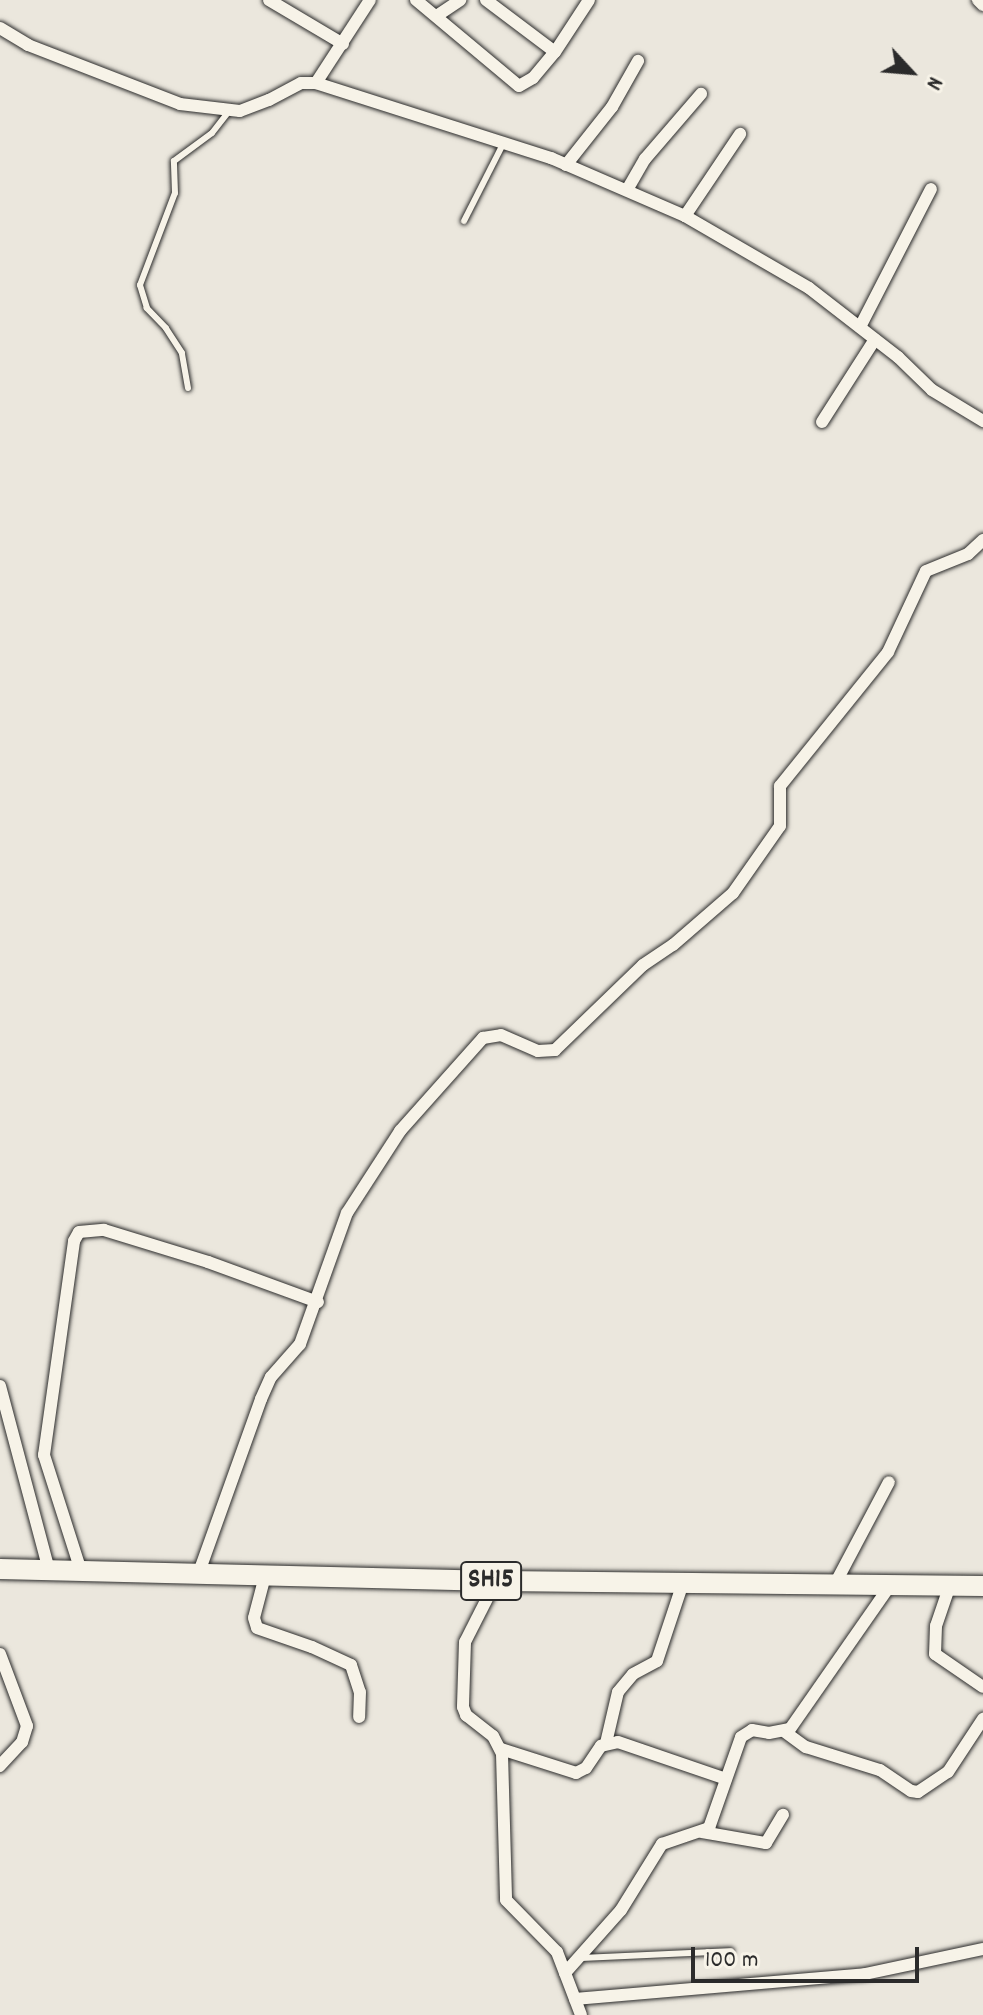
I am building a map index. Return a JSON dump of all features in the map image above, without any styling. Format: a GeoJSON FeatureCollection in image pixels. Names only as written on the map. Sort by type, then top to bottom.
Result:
{"type":"FeatureCollection","features":[{"type":"Feature","properties":{"kind":"main road","name":"SH15"},"geometry":{"type":"LineString","coordinates":[[0,1569],[496,1581],[982,1584]]}},
{"type":"Feature","properties":{"kind":"street"},"geometry":{"type":"LineString","coordinates":[[269,0],[343,44]]}},
{"type":"Feature","properties":{"kind":"street"},"geometry":{"type":"LineString","coordinates":[[316,83],[370,0]]}},
{"type":"Feature","properties":{"kind":"street"},"geometry":{"type":"LineString","coordinates":[[416,0],[438,15],[519,86],[533,78],[555,52],[589,0]]}},
{"type":"Feature","properties":{"kind":"street"},"geometry":{"type":"LineString","coordinates":[[438,15],[460,0]]}},
{"type":"Feature","properties":{"kind":"street"},"geometry":{"type":"LineString","coordinates":[[486,0],[555,52]]}},
{"type":"Feature","properties":{"kind":"street"},"geometry":{"type":"LineString","coordinates":[[978,0],[983,5]]}},
{"type":"Feature","properties":{"kind":"street"},"geometry":{"type":"LineString","coordinates":[[0,28],[15,40],[169,101],[229,111],[254,107],[301,83],[316,83],[566,165],[685,216],[809,288],[875,339],[932,390],[983,421]]}},
{"type":"Feature","properties":{"kind":"street"},"geometry":{"type":"LineString","coordinates":[[566,165],[612,107],[638,61]]}},
{"type":"Feature","properties":{"kind":"street"},"geometry":{"type":"LineString","coordinates":[[627,190],[645,159],[701,94]]}},
{"type":"Feature","properties":{"kind":"street"},"geometry":{"type":"LineString","coordinates":[[685,216],[740,134]]}},
{"type":"Feature","properties":{"kind":"street"},"geometry":{"type":"LineString","coordinates":[[860,327],[931,189]]}},
{"type":"Feature","properties":{"kind":"street"},"geometry":{"type":"LineString","coordinates":[[822,422],[875,339]]}},
{"type":"Feature","properties":{"kind":"street"},"geometry":{"type":"LineString","coordinates":[[198,1575],[271,1377],[295,1353],[318,1302],[347,1213],[400,1131],[483,1038],[501,1035],[538,1051],[555,1050],[643,965],[673,945],[733,893],[780,826],[780,786],[888,652],[926,571],[955,561],[983,540]]}},
{"type":"Feature","properties":{"kind":"street"},"geometry":{"type":"LineString","coordinates":[[81,1571],[44,1455],[74,1241],[79,1232],[104,1230],[208,1262],[318,1302]]}},
{"type":"Feature","properties":{"kind":"street"},"geometry":{"type":"LineString","coordinates":[[0,1386],[49,1570]]}},
{"type":"Feature","properties":{"kind":"street"},"geometry":{"type":"LineString","coordinates":[[835,1584],[889,1482]]}},
{"type":"Feature","properties":{"kind":"street"},"geometry":{"type":"LineString","coordinates":[[265,1576],[254,1618],[257,1628],[312,1647],[351,1665],[360,1692],[359,1717]]}},
{"type":"Feature","properties":{"kind":"street"},"geometry":{"type":"LineString","coordinates":[[496,1581],[465,1642],[463,1707],[466,1715],[493,1736],[501,1749],[506,1900],[547,1939],[565,1973],[581,2015]]}},
{"type":"Feature","properties":{"kind":"street"},"geometry":{"type":"LineString","coordinates":[[501,1749],[576,1773],[586,1768],[606,1743],[618,1692],[633,1674],[657,1661],[683,1583]]}},
{"type":"Feature","properties":{"kind":"street"},"geometry":{"type":"LineString","coordinates":[[785,1732],[795,1723],[891,1584]]}},
{"type":"Feature","properties":{"kind":"street"},"geometry":{"type":"LineString","coordinates":[[950,1585],[936,1626],[935,1654],[983,1687]]}},
{"type":"Feature","properties":{"kind":"street"},"geometry":{"type":"LineString","coordinates":[[0,1654],[27,1726],[22,1742],[0,1766]]}},
{"type":"Feature","properties":{"kind":"street"},"geometry":{"type":"LineString","coordinates":[[702,1832],[714,1820],[736,1749],[746,1732],[785,1732],[806,1747],[880,1770],[911,1791],[918,1792],[948,1772],[983,1719]]}},
{"type":"Feature","properties":{"kind":"street"},"geometry":{"type":"LineString","coordinates":[[606,1743],[618,1742],[726,1779]]}},
{"type":"Feature","properties":{"kind":"street"},"geometry":{"type":"LineString","coordinates":[[565,1973],[628,1901],[662,1844],[702,1832],[766,1843],[783,1815]]}},
{"type":"Feature","properties":{"kind":"street"},"geometry":{"type":"LineString","coordinates":[[575,1999],[865,1974],[983,1949]]}},
{"type":"Feature","properties":{"kind":"lane"},"geometry":{"type":"LineString","coordinates":[[188,388],[182,353],[166,328],[147,308],[140,285],[175,193],[174,161],[212,133],[229,111]]}},
{"type":"Feature","properties":{"kind":"lane"},"geometry":{"type":"LineString","coordinates":[[464,221],[503,144]]}},
{"type":"Feature","properties":{"kind":"lane"},"geometry":{"type":"LineString","coordinates":[[579,1958],[731,1951]]}}]}
